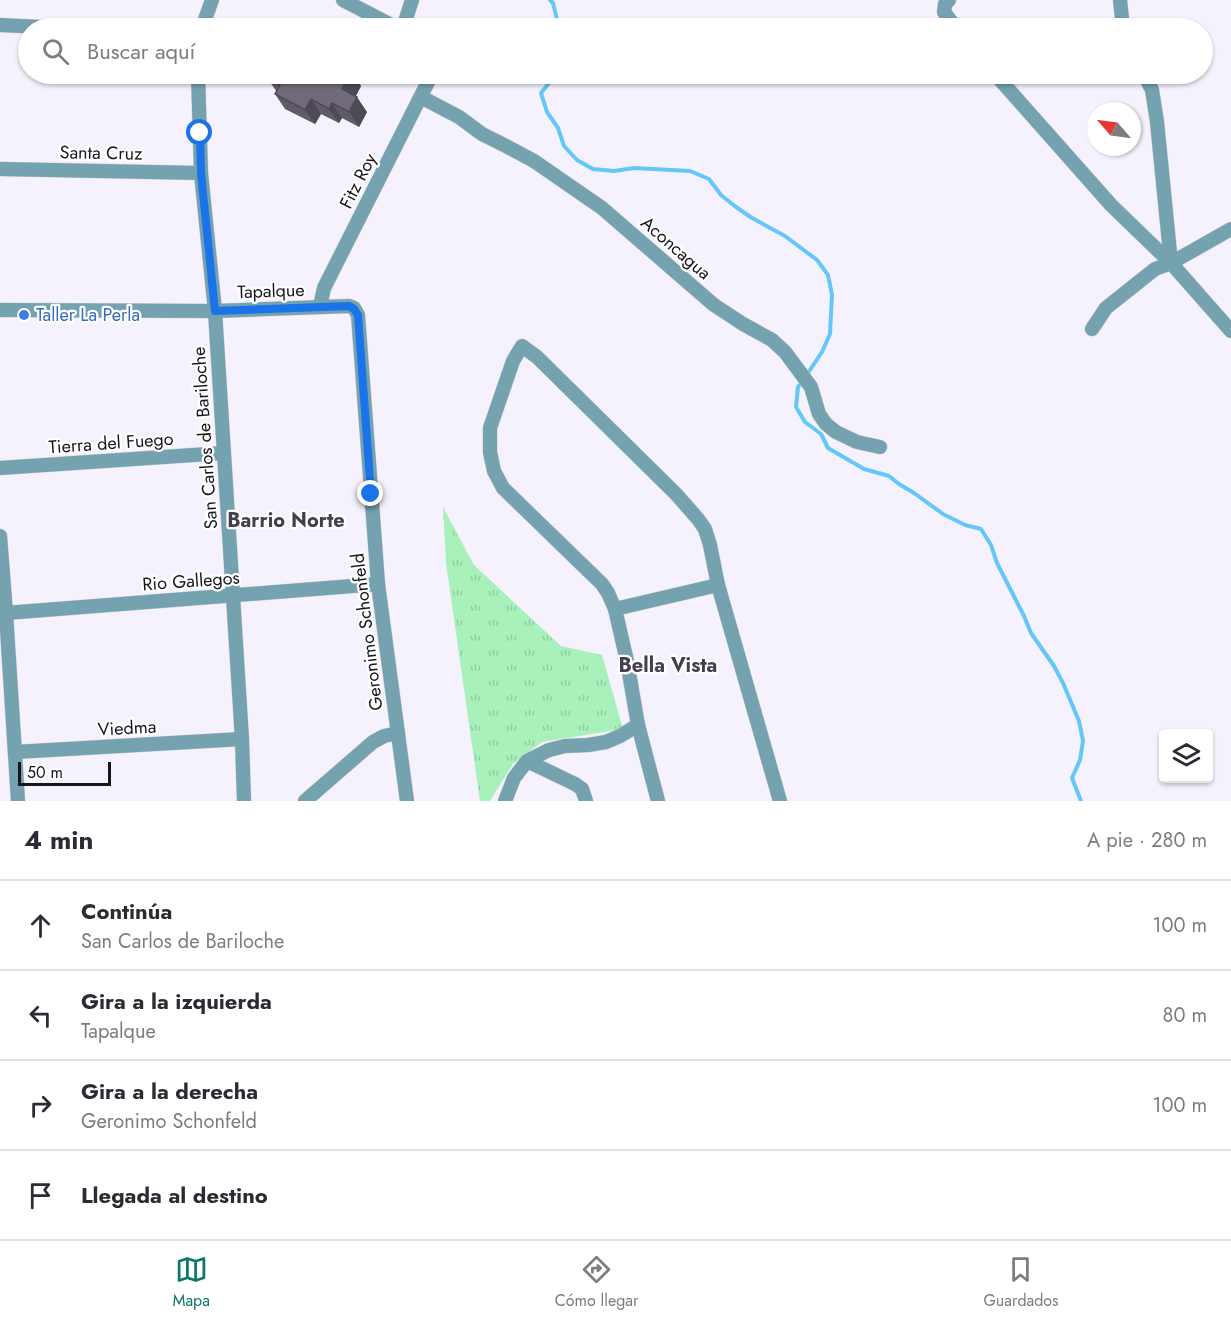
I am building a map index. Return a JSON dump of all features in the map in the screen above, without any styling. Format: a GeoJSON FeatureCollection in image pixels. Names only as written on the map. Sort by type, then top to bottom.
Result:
{"type":"FeatureCollection","features":[{"type":"Feature","properties":{"kind":"street"},"geometry":{"type":"LineString","coordinates":[[206,18],[212,0]]}},
{"type":"Feature","properties":{"kind":"street"},"geometry":{"type":"LineString","coordinates":[[343,0],[378,18]]}},
{"type":"Feature","properties":{"kind":"street"},"geometry":{"type":"LineString","coordinates":[[406,18],[412,0]]}},
{"type":"Feature","properties":{"kind":"street"},"geometry":{"type":"LineString","coordinates":[[948,18],[944,12],[945,4],[949,0]]}},
{"type":"Feature","properties":{"kind":"street"},"geometry":{"type":"LineString","coordinates":[[1118,1],[1121,18]]}},
{"type":"Feature","properties":{"kind":"street"},"geometry":{"type":"LineString","coordinates":[[0,25],[18,26]]}},
{"type":"Feature","properties":{"kind":"street","name":"San Carlos de Bariloche"},"geometry":{"type":"LineString","coordinates":[[198,84],[201,173],[215,311],[234,595],[244,801]]}},
{"type":"Feature","properties":{"kind":"street","name":"Fitz Roy"},"geometry":{"type":"LineString","coordinates":[[320,306],[324,288],[427,84]]}},
{"type":"Feature","properties":{"kind":"street"},"geometry":{"type":"LineString","coordinates":[[1004,84],[1111,205],[1171,263],[1231,331]]}},
{"type":"Feature","properties":{"kind":"street"},"geometry":{"type":"LineString","coordinates":[[1149,84],[1157,122],[1171,263]]}},
{"type":"Feature","properties":{"kind":"street","name":"Aconcagua"},"geometry":{"type":"LineString","coordinates":[[421,97],[459,117],[482,134],[534,161],[602,208],[714,305],[772,340],[785,352],[811,387],[819,414],[826,424],[836,432],[857,442],[880,447]]}},
{"type":"Feature","properties":{"kind":"street","name":"Santa Cruz"},"geometry":{"type":"LineString","coordinates":[[0,169],[201,173]]}},
{"type":"Feature","properties":{"kind":"street"},"geometry":{"type":"LineString","coordinates":[[1092,329],[1107,308],[1155,269],[1171,263],[1231,229]]}},
{"type":"Feature","properties":{"kind":"street","name":"Tapalque"},"geometry":{"type":"LineString","coordinates":[[0,310],[215,311],[349,306],[358,315]]}},
{"type":"Feature","properties":{"kind":"street","name":"Geronimo Schonfeld"},"geometry":{"type":"LineString","coordinates":[[358,315],[378,584],[407,801]]}},
{"type":"Feature","properties":{"kind":"street"},"geometry":{"type":"LineString","coordinates":[[658,801],[638,725],[615,609],[608,593],[602,584],[503,488],[494,471],[490,452],[490,428],[513,361],[522,346],[537,357],[676,494],[705,529],[718,585],[780,801]]}},
{"type":"Feature","properties":{"kind":"street","name":"Tierra del Fuego"},"geometry":{"type":"LineString","coordinates":[[0,468],[224,453]]}},
{"type":"Feature","properties":{"kind":"street"},"geometry":{"type":"LineString","coordinates":[[0,536],[18,801]]}},
{"type":"Feature","properties":{"kind":"street","name":"Rio Gallegos"},"geometry":{"type":"LineString","coordinates":[[6,613],[378,584]]}},
{"type":"Feature","properties":{"kind":"street"},"geometry":{"type":"LineString","coordinates":[[615,609],[718,585]]}},
{"type":"Feature","properties":{"kind":"street"},"geometry":{"type":"LineString","coordinates":[[505,801],[514,778],[527,761],[549,750],[565,746],[606,742],[638,725]]}},
{"type":"Feature","properties":{"kind":"street"},"geometry":{"type":"LineString","coordinates":[[305,801],[373,742],[384,736],[398,733]]}},
{"type":"Feature","properties":{"kind":"street","name":"Viedma"},"geometry":{"type":"LineString","coordinates":[[15,752],[242,739]]}},
{"type":"Feature","properties":{"kind":"street"},"geometry":{"type":"LineString","coordinates":[[527,761],[575,784],[582,789],[586,801]]}},
{"type":"Feature","properties":{"kind":"green space"},"geometry":{"type":"Polygon","coordinates":[[[443,507],[474,565],[561,646],[602,655],[623,729],[542,742],[513,764],[490,801],[480,801],[446,563],[443,507]]]}},
{"type":"Feature","properties":{"kind":"building"},"geometry":{"type":"Polygon","coordinates":[[[278,84],[345,84],[342,89],[357,97],[349,112],[332,103],[329,109],[311,99],[305,110],[275,94],[280,85],[278,84]]]}},
{"type":"Feature","properties":{"kind":"waterway"},"geometry":{"type":"LineString","coordinates":[[550,0],[557,18]]}},
{"type":"Feature","properties":{"kind":"waterway"},"geometry":{"type":"LineString","coordinates":[[548,84],[541,93],[547,112],[558,128],[564,146],[577,160],[593,169],[614,171],[634,168],[690,171],[709,179],[721,195],[736,207],[785,236],[817,260],[828,275],[832,295],[830,334],[822,352],[806,376]]}},
{"type":"Feature","properties":{"kind":"waterway"},"geometry":{"type":"LineString","coordinates":[[802,382],[798,387],[796,407],[805,422],[821,434],[828,448],[864,469],[889,476],[943,514],[965,525],[981,529],[991,545],[997,563],[1031,633],[1063,683],[1079,721],[1083,741],[1080,760],[1072,778],[1081,801]]}},
{"type":"Feature","properties":{"kind":"place","name":"Taller La Perla"},"geometry":{"type":"Point","coordinates":[24,315]}},
{"type":"Feature","properties":{"kind":"district","name":"Barrio Norte"},"geometry":{"type":"Point","coordinates":[286,520]}},
{"type":"Feature","properties":{"kind":"district","name":"Bella Vista"},"geometry":{"type":"Point","coordinates":[668,665]}},
{"type":"Feature","properties":{"kind":"route"},"geometry":{"type":"LineString","coordinates":[[200,133],[201,173],[215,311],[349,306],[358,315],[371,494]]}}]}
